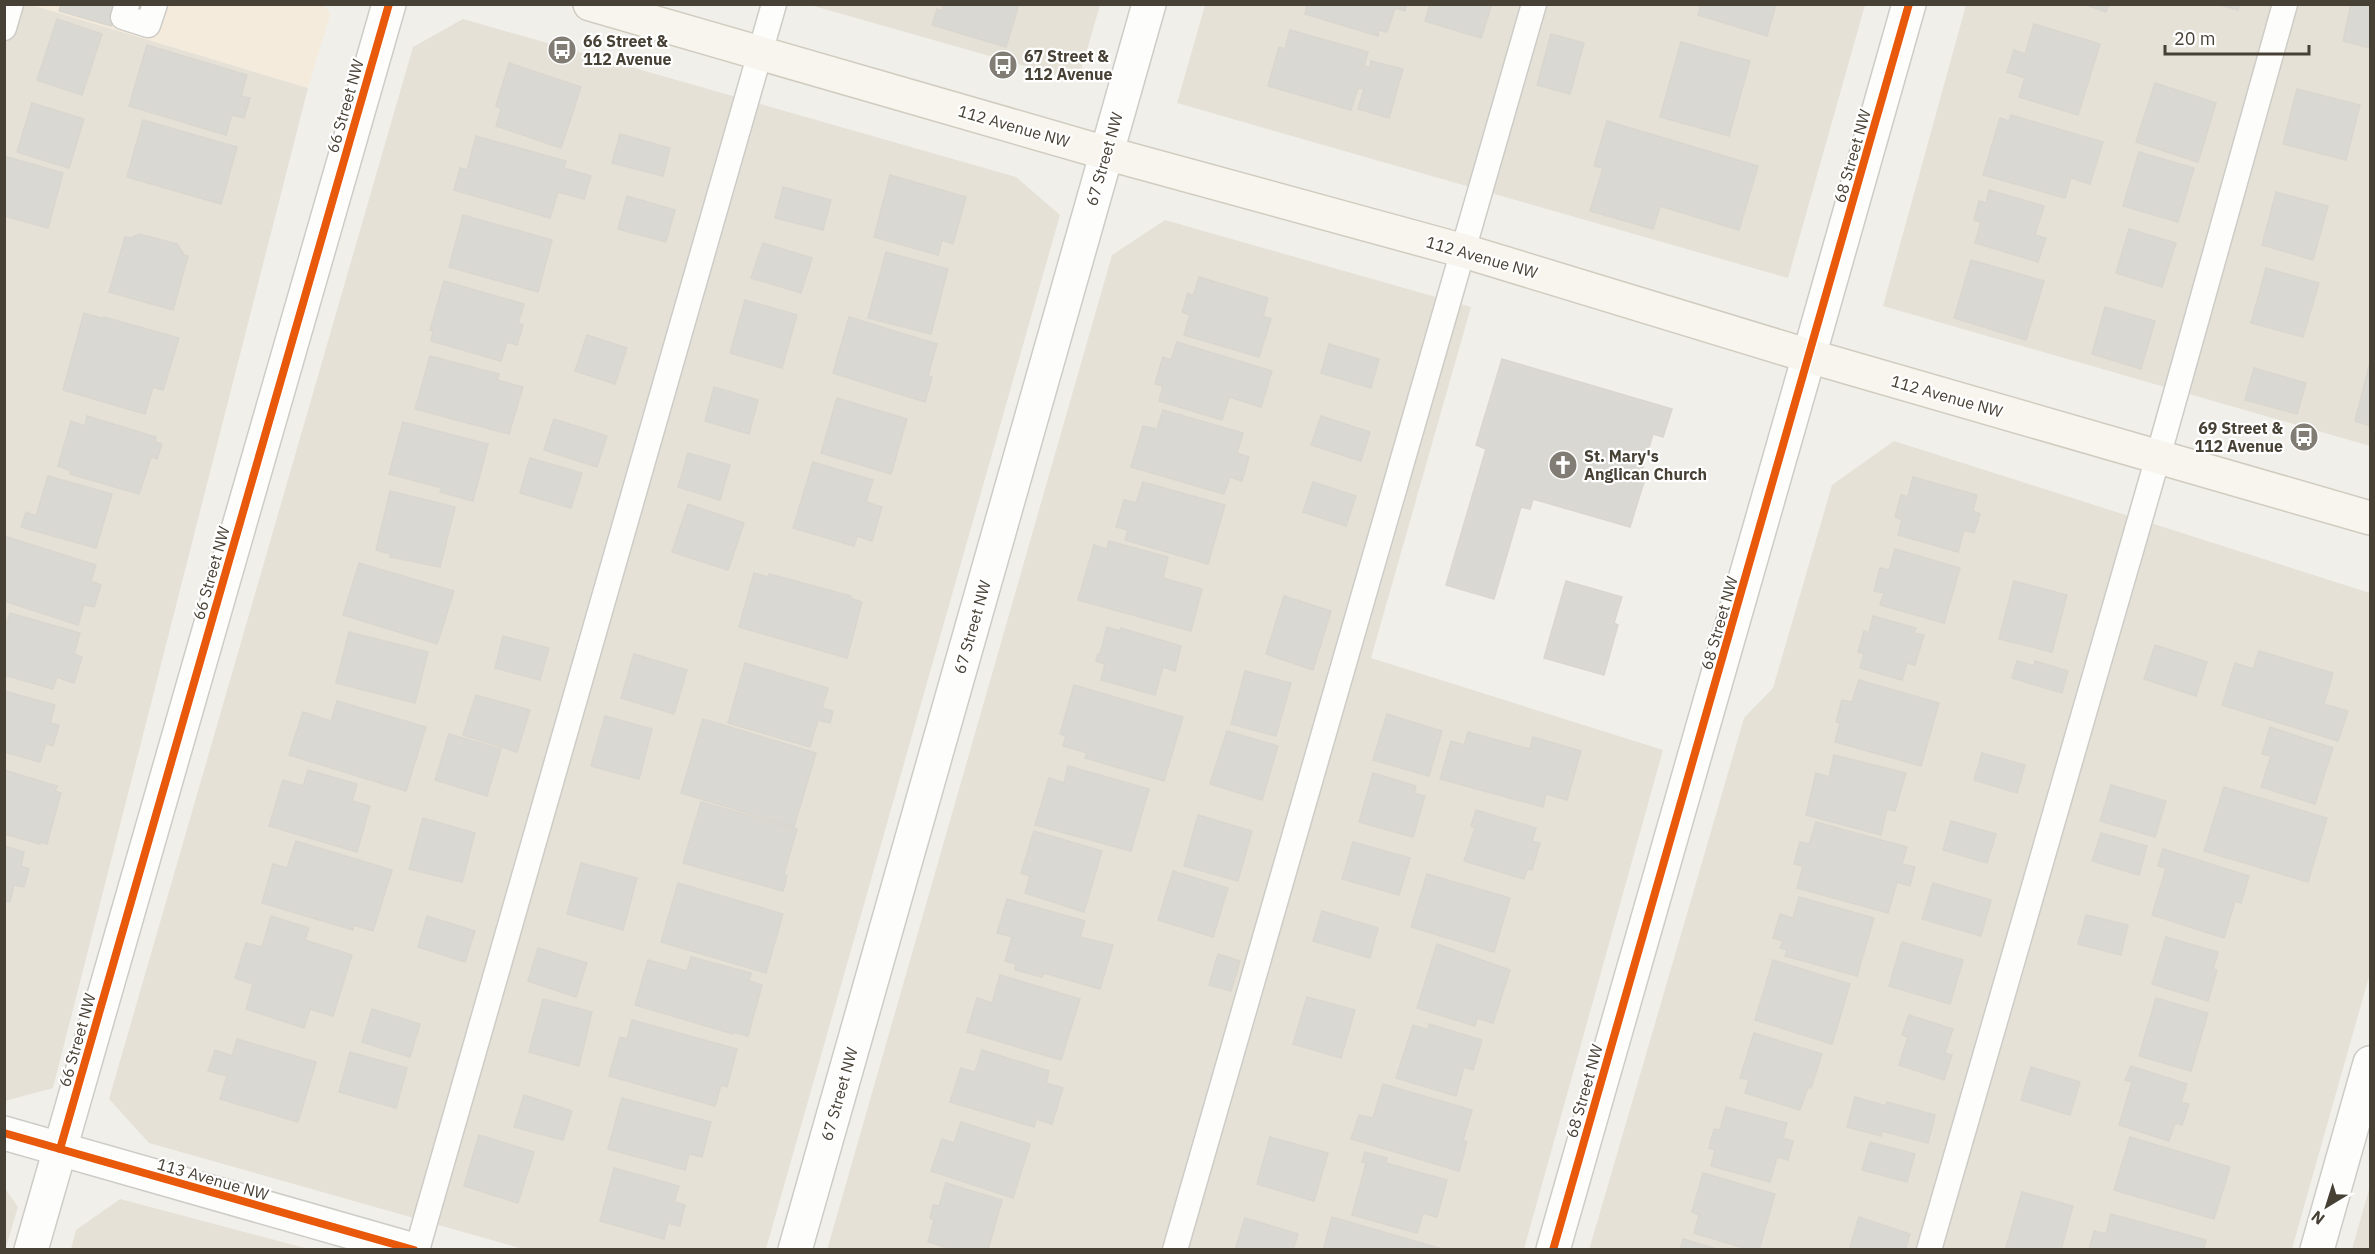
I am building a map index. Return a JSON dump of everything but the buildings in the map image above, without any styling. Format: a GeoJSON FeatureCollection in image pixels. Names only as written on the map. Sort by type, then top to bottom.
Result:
{"type":"FeatureCollection","features":[{"type":"Feature","properties":{"kind":"main road","name":"112 Avenue NW"},"geometry":{"type":"LineString","coordinates":[[590,4],[1106,153],[1464,251],[1809,356],[2370,518]]}},
{"type":"Feature","properties":{"kind":"street","name":"66 Street NW"},"geometry":{"type":"LineString","coordinates":[[31,1250],[389,4]]}},
{"type":"Feature","properties":{"kind":"street","name":"67 Street NW"},"geometry":{"type":"LineString","coordinates":[[795,1250],[1149,4]]}},
{"type":"Feature","properties":{"kind":"street","name":"68 Street NW"},"geometry":{"type":"LineString","coordinates":[[1553,1250],[1909,4]]}},
{"type":"Feature","properties":{"kind":"street"},"geometry":{"type":"LineString","coordinates":[[2317,1250],[2370,1063]]}},
{"type":"Feature","properties":{"kind":"street","name":"113 Avenue NW"},"geometry":{"type":"LineString","coordinates":[[4,1133],[416,1250]]}},
{"type":"Feature","properties":{"kind":"lane"},"geometry":{"type":"LineString","coordinates":[[4,28],[11,4]]}},
{"type":"Feature","properties":{"kind":"lane"},"geometry":{"type":"LineString","coordinates":[[127,4],[123,17],[148,25],[155,4]]}},
{"type":"Feature","properties":{"kind":"lane"},"geometry":{"type":"LineString","coordinates":[[416,1250],[774,4]]}},
{"type":"Feature","properties":{"kind":"lane"},"geometry":{"type":"LineString","coordinates":[[1175,1250],[1534,4]]}},
{"type":"Feature","properties":{"kind":"lane"},"geometry":{"type":"LineString","coordinates":[[1929,1250],[2158,457],[2285,4]]}},
{"type":"Feature","properties":{"kind":"shaded area"},"geometry":{"type":"Polygon","coordinates":[[[32,4],[308,88],[53,1088],[5,1101],[4,5],[32,4]]]}},
{"type":"Feature","properties":{"kind":"shaded area"},"geometry":{"type":"Polygon","coordinates":[[[324,4],[330,15],[308,88],[32,5],[324,4]]]}},
{"type":"Feature","properties":{"kind":"shaded area"},"geometry":{"type":"Polygon","coordinates":[[[810,5],[1100,5],[1078,81],[810,5]]]}},
{"type":"Feature","properties":{"kind":"shaded area"},"geometry":{"type":"Polygon","coordinates":[[[1205,5],[1865,5],[1788,278],[1177,103],[1205,5]]]}},
{"type":"Feature","properties":{"kind":"shaded area"},"geometry":{"type":"Polygon","coordinates":[[[1966,5],[2370,5],[2370,446],[1883,306],[1966,5]]]}},
{"type":"Feature","properties":{"kind":"shaded area"},"geometry":{"type":"Polygon","coordinates":[[[463,19],[1016,177],[1060,215],[766,1249],[523,1249],[149,1143],[109,1099],[413,47],[463,19]]]}},
{"type":"Feature","properties":{"kind":"shaded area"},"geometry":{"type":"Polygon","coordinates":[[[1165,220],[1471,307],[1371,658],[1663,750],[1524,1249],[827,1250],[1112,255],[1165,220]]]}},
{"type":"Feature","properties":{"kind":"shaded area"},"geometry":{"type":"Polygon","coordinates":[[[1894,441],[2370,593],[2370,973],[2292,1249],[1589,1250],[1744,718],[1773,688],[1832,485],[1894,441]]]}},
{"type":"Feature","properties":{"kind":"shaded area"},"geometry":{"type":"Polygon","coordinates":[[[2370,1186],[2370,1249],[2352,1249],[2370,1186]]]}},
{"type":"Feature","properties":{"kind":"shaded area"},"geometry":{"type":"Polygon","coordinates":[[[4,1187],[18,1207],[5,1250],[4,1249],[4,1187]]]}},
{"type":"Feature","properties":{"kind":"shaded area"},"geometry":{"type":"Polygon","coordinates":[[[120,1199],[309,1249],[71,1249],[76,1230],[120,1199]]]}},
{"type":"Feature","properties":{"kind":"cycle path"},"geometry":{"type":"LineString","coordinates":[[60,1149],[389,4]]}},
{"type":"Feature","properties":{"kind":"cycle path"},"geometry":{"type":"LineString","coordinates":[[1553,1250],[1909,4]]}},
{"type":"Feature","properties":{"kind":"cycle path"},"geometry":{"type":"LineString","coordinates":[[4,1133],[414,1250]]}},
{"type":"Feature","properties":{"kind":"place","name":"66 Street & 112 Avenue"},"geometry":{"type":"Point","coordinates":[562,50]}},
{"type":"Feature","properties":{"kind":"place","name":"67 Street & 112 Avenue"},"geometry":{"type":"Point","coordinates":[1003,65]}},
{"type":"Feature","properties":{"kind":"place","name":"69 Street & 112 Avenue"},"geometry":{"type":"Point","coordinates":[2304,437]}},
{"type":"Feature","properties":{"kind":"place","name":"St. Mary's Anglican Church"},"geometry":{"type":"Point","coordinates":[1563,465]}}]}
